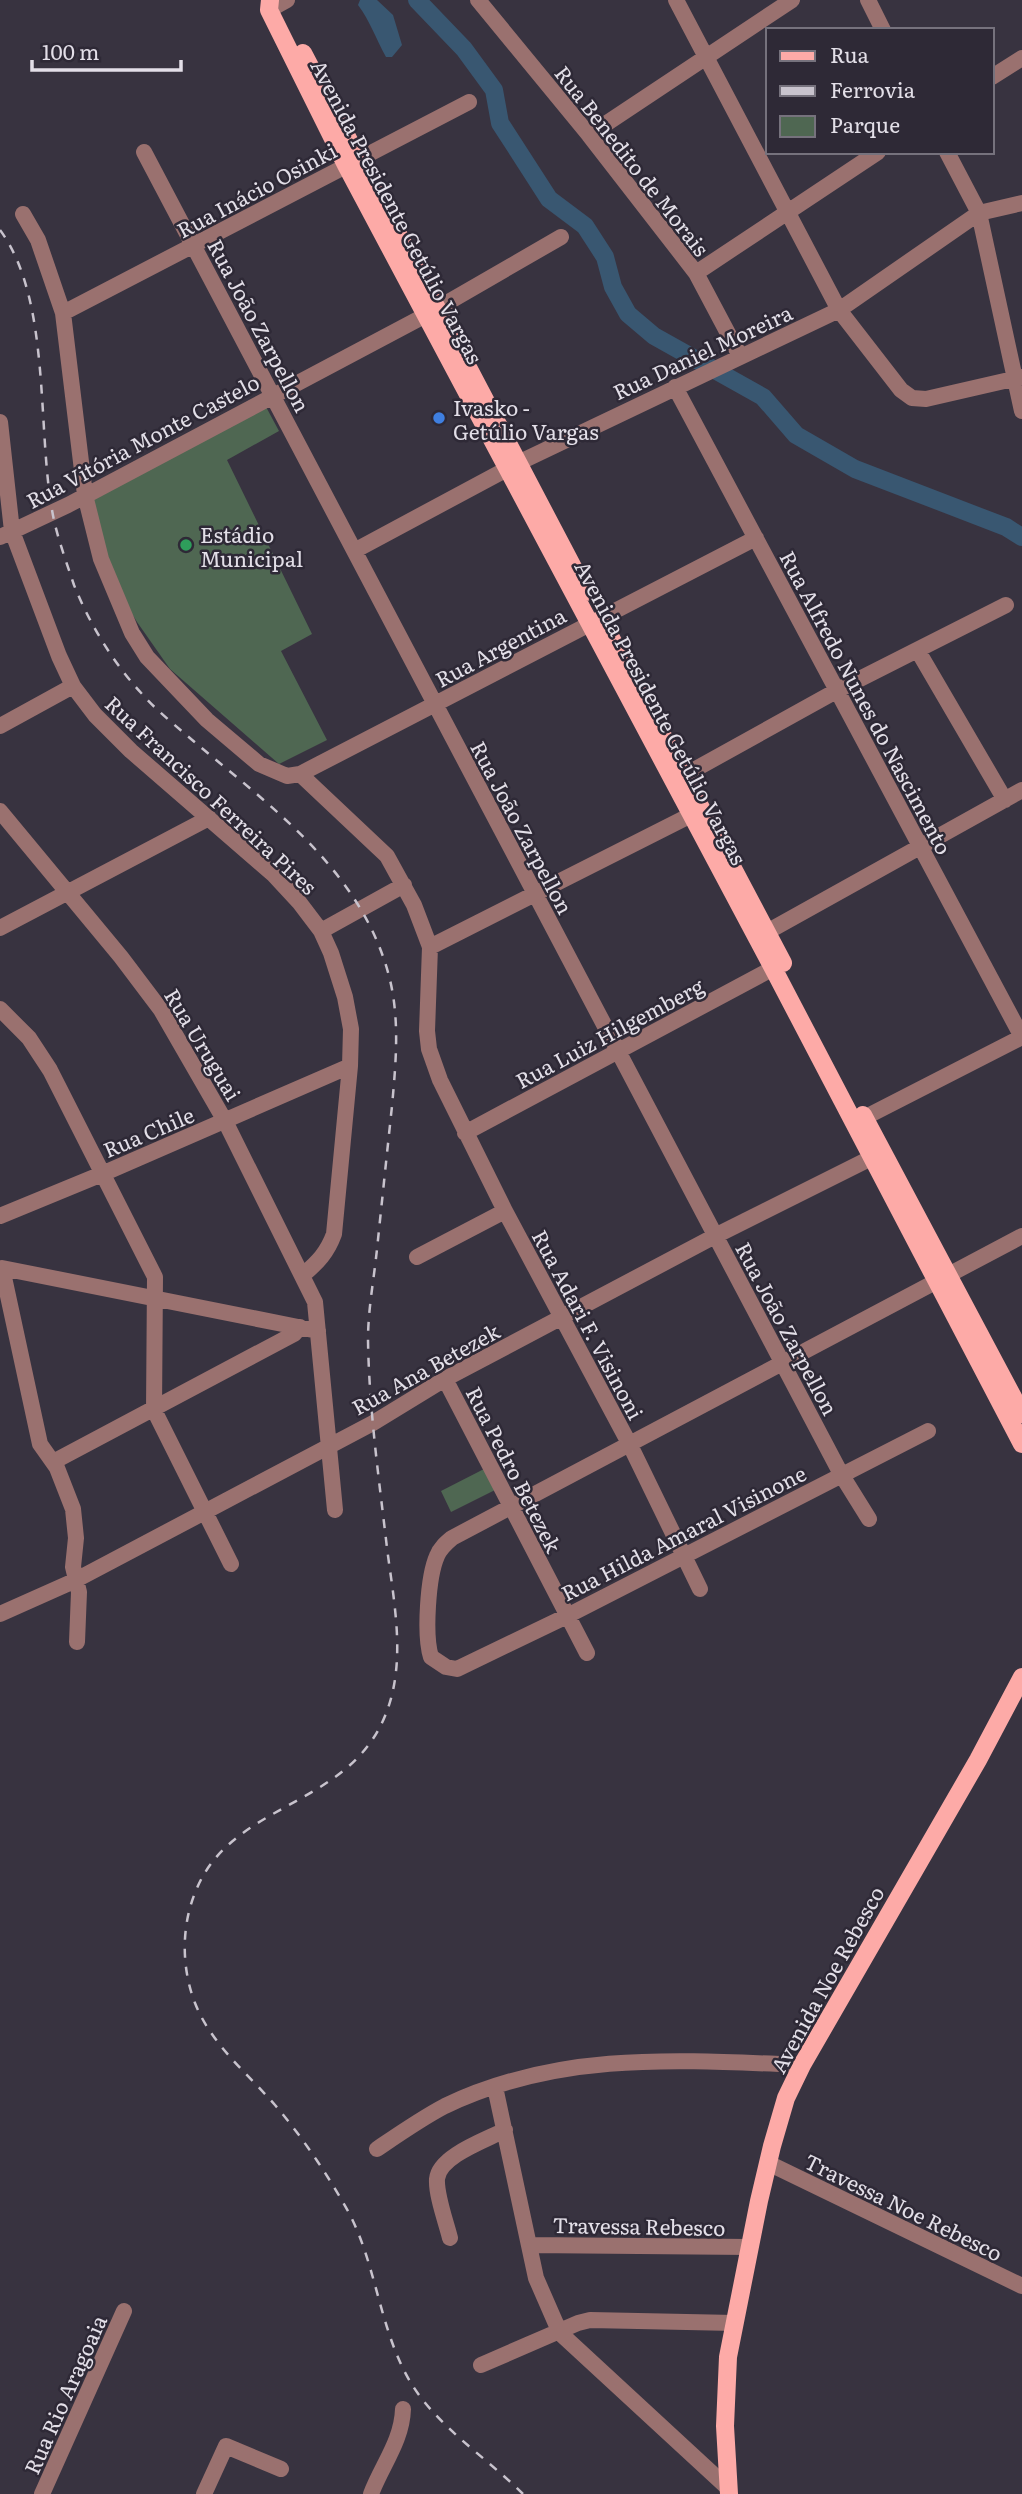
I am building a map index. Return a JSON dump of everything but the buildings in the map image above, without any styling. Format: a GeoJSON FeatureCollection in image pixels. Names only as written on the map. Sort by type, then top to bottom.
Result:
{"type":"FeatureCollection","features":[{"type":"Feature","properties":{"kind":"main road","name":"Avenida Presidente Getúlio Vargas"},"geometry":{"type":"LineString","coordinates":[[275,3],[431,312],[877,1155],[943,1278],[1022,1414]]}},
{"type":"Feature","properties":{"kind":"main road","name":"Avenida Presidente Getúlio Vargas"},"geometry":{"type":"LineString","coordinates":[[679,779],[691,815],[762,934]]}},
{"type":"Feature","properties":{"kind":"main road","name":"Avenida Presidente Getúlio Vargas"},"geometry":{"type":"LineString","coordinates":[[943,1278],[1022,1444]]}},
{"type":"Feature","properties":{"kind":"main road","name":"Avenida Noe Rebesco"},"geometry":{"type":"LineString","coordinates":[[729,2491],[725,2387],[749,2247],[786,2098],[802,2065],[978,1760],[1022,1677]]}},
{"type":"Feature","properties":{"kind":"street","name":"Rua Benedito de Morais"},"geometry":{"type":"LineString","coordinates":[[478,0],[589,135],[696,273],[740,356]]}},
{"type":"Feature","properties":{"kind":"street"},"geometry":{"type":"LineString","coordinates":[[676,0],[839,310],[901,390],[912,398],[926,399],[1019,378]]}},
{"type":"Feature","properties":{"kind":"street"},"geometry":{"type":"LineString","coordinates":[[589,135],[792,0]]}},
{"type":"Feature","properties":{"kind":"street"},"geometry":{"type":"LineString","coordinates":[[868,0],[882,28]]}},
{"type":"Feature","properties":{"kind":"street"},"geometry":{"type":"LineString","coordinates":[[994,76],[1022,58]]}},
{"type":"Feature","properties":{"kind":"street","name":"Rua Inácio Osinki"},"geometry":{"type":"LineString","coordinates":[[63,313],[469,102]]}},
{"type":"Feature","properties":{"kind":"street","name":"Rua João Zarpellon"},"geometry":{"type":"LineString","coordinates":[[144,152],[841,1474],[869,1519]]}},
{"type":"Feature","properties":{"kind":"street"},"geometry":{"type":"LineString","coordinates":[[696,273],[875,154]]}},
{"type":"Feature","properties":{"kind":"street"},"geometry":{"type":"LineString","coordinates":[[948,154],[979,213],[1019,378],[1022,411]]}},
{"type":"Feature","properties":{"kind":"street","name":"Rua Daniel Moreira"},"geometry":{"type":"LineString","coordinates":[[356,550],[513,466],[839,310],[979,213],[1022,203]]}},
{"type":"Feature","properties":{"kind":"street"},"geometry":{"type":"LineString","coordinates":[[23,214],[37,240],[63,313],[85,495],[101,559],[114,596],[132,633],[147,657],[207,720],[259,764],[287,776],[300,774],[375,843],[387,856],[404,885],[424,926],[430,947],[691,815]]}},
{"type":"Feature","properties":{"kind":"street","name":"Rua Vitória Monte Castelo"},"geometry":{"type":"LineString","coordinates":[[6,534],[431,312],[561,237]]}},
{"type":"Feature","properties":{"kind":"street","name":"Rua Alfredo Nunes do Nascimento"},"geometry":{"type":"LineString","coordinates":[[675,387],[1022,1037]]}},
{"type":"Feature","properties":{"kind":"street","name":"Rua Francisco Ferreira Pires"},"geometry":{"type":"LineString","coordinates":[[0,422],[6,534],[73,686],[95,715],[131,751],[274,875],[299,902],[321,931],[345,997],[351,1029],[351,1066],[334,1234],[321,1260],[303,1275]]}},
{"type":"Feature","properties":{"kind":"street","name":"Rua Argentina"},"geometry":{"type":"LineString","coordinates":[[300,774],[756,538]]}},
{"type":"Feature","properties":{"kind":"street"},"geometry":{"type":"LineString","coordinates":[[679,779],[838,690],[1006,605]]}},
{"type":"Feature","properties":{"kind":"street"},"geometry":{"type":"LineString","coordinates":[[918,651],[1005,800]]}},
{"type":"Feature","properties":{"kind":"street"},"geometry":{"type":"LineString","coordinates":[[0,726],[73,686]]}},
{"type":"Feature","properties":{"kind":"street"},"geometry":{"type":"LineString","coordinates":[[762,934],[1022,790]]}},
{"type":"Feature","properties":{"kind":"street","name":"Rua Uruguai"},"geometry":{"type":"LineString","coordinates":[[0,811],[144,985],[161,1010],[225,1121],[303,1275],[315,1302],[335,1510]]}},
{"type":"Feature","properties":{"kind":"street"},"geometry":{"type":"LineString","coordinates":[[0,928],[209,818]]}},
{"type":"Feature","properties":{"kind":"street"},"geometry":{"type":"LineString","coordinates":[[321,931],[404,885]]}},
{"type":"Feature","properties":{"kind":"street","name":"Rua Adari F. Visinoni"},"geometry":{"type":"LineString","coordinates":[[430,947],[427,1031],[429,1049],[440,1080],[505,1211],[630,1445],[700,1589]]}},
{"type":"Feature","properties":{"kind":"street","name":"Rua Luiz Hilgemberg"},"geometry":{"type":"LineString","coordinates":[[465,1133],[778,965]]}},
{"type":"Feature","properties":{"kind":"street"},"geometry":{"type":"LineString","coordinates":[[0,1009],[29,1038],[50,1070],[155,1277],[154,1410],[231,1564]]}},
{"type":"Feature","properties":{"kind":"street"},"geometry":{"type":"LineString","coordinates":[[859,1120],[1022,1037]]}},
{"type":"Feature","properties":{"kind":"street","name":"Rua Chile"},"geometry":{"type":"LineString","coordinates":[[0,1216],[351,1066]]}},
{"type":"Feature","properties":{"kind":"street","name":"Rua Ana Betezek"},"geometry":{"type":"LineString","coordinates":[[0,1614],[74,1581],[373,1423],[445,1379],[715,1236],[877,1155]]}},
{"type":"Feature","properties":{"kind":"street"},"geometry":{"type":"LineString","coordinates":[[417,1257],[505,1211]]}},
{"type":"Feature","properties":{"kind":"street"},"geometry":{"type":"LineString","coordinates":[[511,1508],[1022,1236]]}},
{"type":"Feature","properties":{"kind":"street"},"geometry":{"type":"LineString","coordinates":[[77,1642],[79,1592],[74,1581],[76,1538],[73,1509],[64,1481],[40,1444],[2,1268],[318,1331]]}},
{"type":"Feature","properties":{"kind":"street"},"geometry":{"type":"LineString","coordinates":[[53,1462],[294,1334],[300,1327]]}},
{"type":"Feature","properties":{"kind":"street","name":"Rua Pedro Betezek"},"geometry":{"type":"LineString","coordinates":[[445,1379],[587,1653]]}},
{"type":"Feature","properties":{"kind":"street","name":"Rua Hilda Amaral Visinone"},"geometry":{"type":"LineString","coordinates":[[511,1508],[452,1538],[438,1553],[432,1569],[427,1635],[431,1657],[446,1667],[457,1669],[568,1616],[928,1431]]}},
{"type":"Feature","properties":{"kind":"street"},"geometry":{"type":"LineString","coordinates":[[377,2149],[442,2108],[495,2087],[559,2068],[616,2062],[698,2061],[802,2065]]}},
{"type":"Feature","properties":{"kind":"street"},"geometry":{"type":"LineString","coordinates":[[495,2087],[536,2278],[560,2333],[729,2491]]}},
{"type":"Feature","properties":{"kind":"street"},"geometry":{"type":"LineString","coordinates":[[450,2238],[436,2181],[440,2167],[448,2159],[505,2130]]}},
{"type":"Feature","properties":{"kind":"street","name":"Travessa Noe Rebesco"},"geometry":{"type":"LineString","coordinates":[[768,2163],[1022,2286]]}},
{"type":"Feature","properties":{"kind":"street","name":"Travessa Rebesco"},"geometry":{"type":"LineString","coordinates":[[529,2245],[749,2247]]}},
{"type":"Feature","properties":{"kind":"street","name":"Rua Rio Aragoaia"},"geometry":{"type":"LineString","coordinates":[[42,2494],[124,2311]]}},
{"type":"Feature","properties":{"kind":"street"},"geometry":{"type":"LineString","coordinates":[[481,2365],[590,2320],[735,2323]]}},
{"type":"Feature","properties":{"kind":"street"},"geometry":{"type":"LineString","coordinates":[[371,2494],[400,2433],[403,2409]]}},
{"type":"Feature","properties":{"kind":"street"},"geometry":{"type":"LineString","coordinates":[[204,2494],[226,2446],[281,2469]]}},
{"type":"Feature","properties":{"kind":"green space","name":"Estádio Municipal"},"geometry":{"type":"Polygon","coordinates":[[[265,405],[279,431],[227,460],[312,634],[281,651],[327,740],[279,764],[170,669],[117,590],[88,500],[265,405]]]}},
{"type":"Feature","properties":{"kind":"green space"},"geometry":{"type":"Polygon","coordinates":[[[484,1469],[495,1490],[451,1512],[441,1491],[484,1469]]]}},
{"type":"Feature","properties":{"kind":"water"},"geometry":{"type":"Polygon","coordinates":[[[360,0],[377,0],[393,15],[402,45],[392,57],[386,57],[358,5],[360,0]]]}},
{"type":"Feature","properties":{"kind":"waterway"},"geometry":{"type":"LineString","coordinates":[[417,0],[464,49],[494,90],[500,123],[549,199],[585,226],[605,257],[613,287],[628,314],[654,336],[763,397],[796,435],[855,469],[1006,527],[1022,537]]}},
{"type":"Feature","properties":{"kind":"railway"},"geometry":{"type":"LineString","coordinates":[[0,230],[16,258],[28,291],[40,364],[52,510],[74,585],[87,615],[113,657],[148,701],[281,815],[335,872],[376,938],[389,976],[396,1024],[395,1073],[368,1340],[375,1444],[397,1633],[396,1675],[392,1696],[385,1716],[368,1746],[345,1769],[237,1838],[214,1860],[192,1902],[186,1931],[185,1960],[190,1989],[210,2032],[295,2130],[349,2213],[367,2258],[396,2352],[419,2395],[443,2422],[523,2494]]}},
{"type":"Feature","properties":{"kind":"place","name":"Ivasko - Getúlio Vargas"},"geometry":{"type":"Point","coordinates":[439,418]}},
{"type":"Feature","properties":{"kind":"place","name":"Estádio Municipal"},"geometry":{"type":"Point","coordinates":[186,545]}}]}
